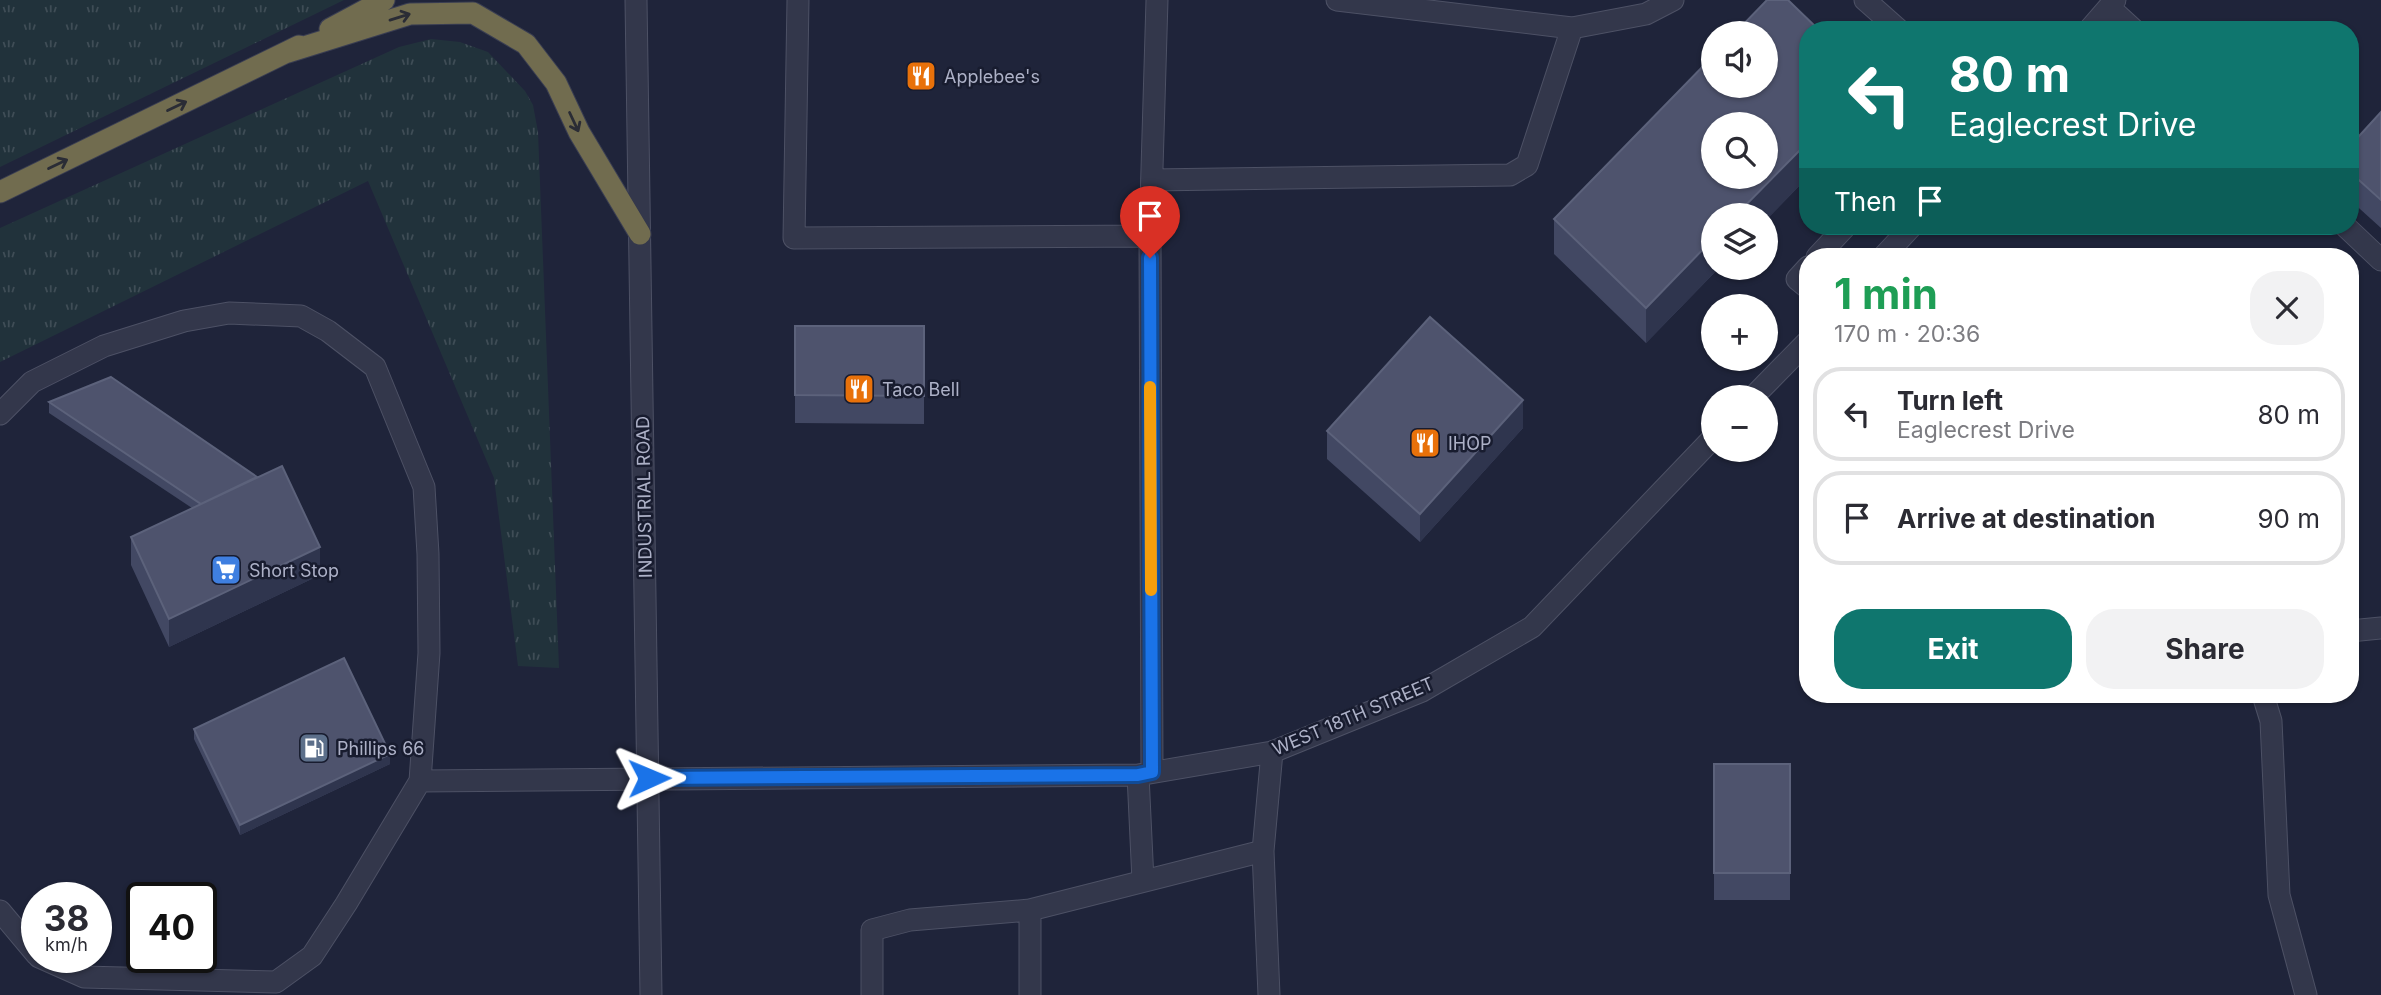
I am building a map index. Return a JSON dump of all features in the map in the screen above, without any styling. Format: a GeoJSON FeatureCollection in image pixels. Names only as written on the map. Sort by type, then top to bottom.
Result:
{"type":"FeatureCollection","features":[{"type":"Feature","properties":{"kind":"highway"},"geometry":{"type":"LineString","coordinates":[[0,192],[288,52],[384,0]]}},
{"type":"Feature","properties":{"kind":"highway"},"geometry":{"type":"LineString","coordinates":[[288,52],[410,14],[473,13],[527,44],[556,83],[579,132],[640,234]]}},
{"type":"Feature","properties":{"kind":"street","name":"INDUSTRIAL ROAD"},"geometry":{"type":"LineString","coordinates":[[636,0],[651,995]]}},
{"type":"Feature","properties":{"kind":"street"},"geometry":{"type":"LineString","coordinates":[[798,0],[794,238],[1150,236]]}},
{"type":"Feature","properties":{"kind":"street"},"geometry":{"type":"LineString","coordinates":[[1143,881],[1150,236],[1157,0]]}},
{"type":"Feature","properties":{"kind":"street"},"geometry":{"type":"LineString","coordinates":[[1337,0],[1572,28],[1646,13],[1673,0]]}},
{"type":"Feature","properties":{"kind":"street"},"geometry":{"type":"LineString","coordinates":[[1865,0],[1889,21]]}},
{"type":"Feature","properties":{"kind":"street"},"geometry":{"type":"LineString","coordinates":[[2097,21],[2112,3],[2127,21]]}},
{"type":"Feature","properties":{"kind":"street"},"geometry":{"type":"LineString","coordinates":[[1152,180],[1510,175],[1527,165],[1572,28]]}},
{"type":"Feature","properties":{"kind":"street"},"geometry":{"type":"LineString","coordinates":[[1825,248],[1838,235]]}},
{"type":"Feature","properties":{"kind":"street"},"geometry":{"type":"LineString","coordinates":[[1892,248],[1904,235]]}},
{"type":"Feature","properties":{"kind":"street"},"geometry":{"type":"LineString","coordinates":[[2355,235],[2381,260]]}},
{"type":"Feature","properties":{"kind":"street"},"geometry":{"type":"LineString","coordinates":[[0,414],[32,382],[104,346],[184,321],[229,313],[302,316],[328,331],[375,367],[424,487],[429,653],[419,781],[312,956],[276,982],[84,977],[75,973]]}},
{"type":"Feature","properties":{"kind":"street"},"geometry":{"type":"LineString","coordinates":[[1765,385],[1799,350]]}},
{"type":"Feature","properties":{"kind":"street","name":"WEST 18TH STREET"},"geometry":{"type":"LineString","coordinates":[[419,781],[1145,774],[1272,752],[1422,691],[1532,627],[1701,451]]}},
{"type":"Feature","properties":{"kind":"street"},"geometry":{"type":"LineString","coordinates":[[2359,630],[2381,628]]}},
{"type":"Feature","properties":{"kind":"street"},"geometry":{"type":"LineString","coordinates":[[2265,703],[2271,721],[2279,895],[2306,995]]}},
{"type":"Feature","properties":{"kind":"street"},"geometry":{"type":"LineString","coordinates":[[1269,995],[1263,851],[1272,752]]}},
{"type":"Feature","properties":{"kind":"street"},"geometry":{"type":"LineString","coordinates":[[872,995],[872,930],[910,920],[1030,911],[1263,851]]}},
{"type":"Feature","properties":{"kind":"street"},"geometry":{"type":"LineString","coordinates":[[0,911],[21,936]]}},
{"type":"Feature","properties":{"kind":"street"},"geometry":{"type":"LineString","coordinates":[[1030,911],[1030,995]]}},
{"type":"Feature","properties":{"kind":"green space"},"geometry":{"type":"Polygon","coordinates":[[[0,0],[344,0],[0,167],[0,0]]]}},
{"type":"Feature","properties":{"kind":"green space"},"geometry":{"type":"Polygon","coordinates":[[[431,39],[460,42],[488,52],[525,91],[533,105],[538,132],[559,668],[518,666],[494,478],[368,181],[0,362],[0,228],[399,47],[431,39]]]}},
{"type":"Feature","properties":{"kind":"building"},"geometry":{"type":"Polygon","coordinates":[[[1767,0],[1788,0],[1810,21],[1799,21],[1799,151],[1778,172],[1778,112],[1701,112],[1701,189],[1762,189],[1748,203],[1701,203],[1701,251],[1646,308],[1554,219],[1701,68],[1701,98],[1778,98],[1778,21],[1747,21],[1767,0]]]}},
{"type":"Feature","properties":{"kind":"building"},"geometry":{"type":"Polygon","coordinates":[[[2381,112],[2381,200],[2359,180],[2359,136],[2381,112]]]}},
{"type":"Feature","properties":{"kind":"building","name":"IHOP"},"geometry":{"type":"Polygon","coordinates":[[[1430,317],[1523,400],[1420,514],[1327,431],[1430,317]]]}},
{"type":"Feature","properties":{"kind":"building"},"geometry":{"type":"Polygon","coordinates":[[[795,326],[924,326],[924,396],[795,395],[795,326]]]}},
{"type":"Feature","properties":{"kind":"building"},"geometry":{"type":"Polygon","coordinates":[[[111,377],[257,477],[201,504],[49,402],[111,377]]]}},
{"type":"Feature","properties":{"kind":"building","name":"Short Stop"},"geometry":{"type":"Polygon","coordinates":[[[282,466],[320,547],[169,619],[131,537],[282,466]]]}},
{"type":"Feature","properties":{"kind":"building"},"geometry":{"type":"Polygon","coordinates":[[[344,658],[390,754],[240,825],[194,729],[344,658]]]}},
{"type":"Feature","properties":{"kind":"building"},"geometry":{"type":"Polygon","coordinates":[[[1714,764],[1790,764],[1790,873],[1714,873],[1714,764]]]}},
{"type":"Feature","properties":{"kind":"slow traffic"},"geometry":{"type":"LineString","coordinates":[[1150,387],[1151,590]]}},
{"type":"Feature","properties":{"kind":"place","name":"Applebee's"},"geometry":{"type":"Point","coordinates":[921,76]}},
{"type":"Feature","properties":{"kind":"place","name":"Taco Bell"},"geometry":{"type":"Point","coordinates":[859,389]}},
{"type":"Feature","properties":{"kind":"place","name":"IHOP"},"geometry":{"type":"Point","coordinates":[1425,443]}},
{"type":"Feature","properties":{"kind":"place","name":"Short Stop"},"geometry":{"type":"Point","coordinates":[226,570]}},
{"type":"Feature","properties":{"kind":"place","name":"Phillips 66"},"geometry":{"type":"Point","coordinates":[314,748]}},
{"type":"Feature","properties":{"kind":"route"},"geometry":{"type":"LineString","coordinates":[[649,778],[1138,775],[1152,772],[1150,258]]}}]}
